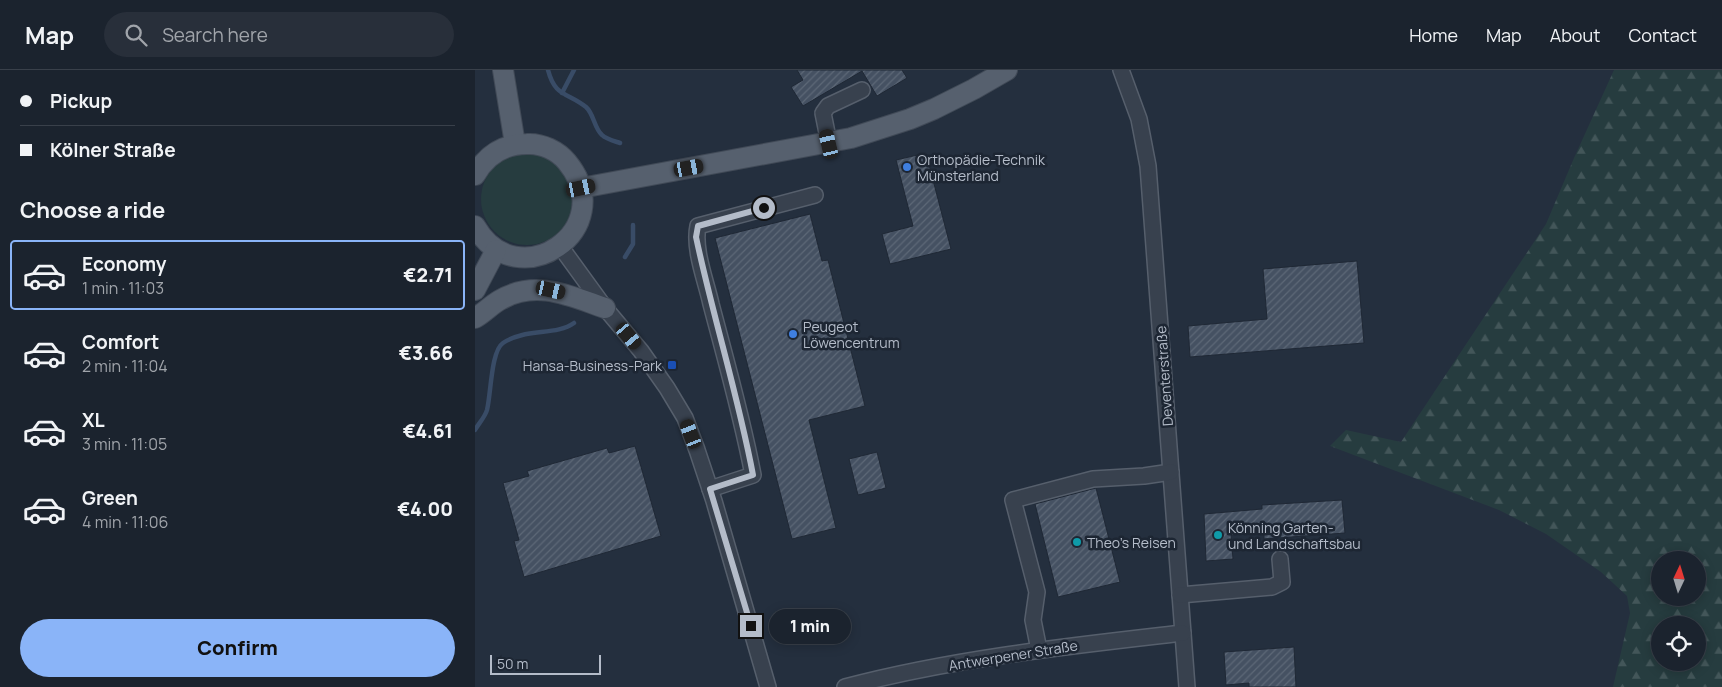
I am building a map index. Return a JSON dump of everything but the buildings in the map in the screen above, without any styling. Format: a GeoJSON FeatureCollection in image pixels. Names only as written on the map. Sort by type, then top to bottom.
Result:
{"type":"FeatureCollection","features":[{"type":"Feature","properties":{"kind":"main road"},"geometry":{"type":"LineString","coordinates":[[503,70],[515,144]]}},
{"type":"Feature","properties":{"kind":"main road"},"geometry":{"type":"LineString","coordinates":[[581,188],[829,144],[851,138],[910,119],[962,96],[1007,70]]}},
{"type":"Feature","properties":{"kind":"main road"},"geometry":{"type":"LineString","coordinates":[[475,174],[481,164],[496,151],[515,144],[532,144],[549,148],[564,158],[575,172],[581,188],[583,204],[579,220],[571,235],[560,246],[545,254],[529,258],[512,256],[496,250],[481,237],[475,226]]}},
{"type":"Feature","properties":{"kind":"main road"},"geometry":{"type":"LineString","coordinates":[[475,290],[496,250]]}},
{"type":"Feature","properties":{"kind":"main road"},"geometry":{"type":"LineString","coordinates":[[475,318],[501,300],[521,292],[535,290],[551,290],[563,293],[605,308]]}},
{"type":"Feature","properties":{"kind":"street","name":"Deventerstraße"},"geometry":{"type":"LineString","coordinates":[[1121,70],[1139,119],[1149,166],[1187,687]]}},
{"type":"Feature","properties":{"kind":"street"},"geometry":{"type":"LineString","coordinates":[[829,144],[823,113],[828,106],[862,90]]}},
{"type":"Feature","properties":{"kind":"street"},"geometry":{"type":"LineString","coordinates":[[710,489],[753,475],[745,429],[704,275],[696,237],[698,226],[815,195]]}},
{"type":"Feature","properties":{"kind":"street"},"geometry":{"type":"LineString","coordinates":[[560,246],[605,308],[641,350],[685,418],[710,489],[768,687]]}},
{"type":"Feature","properties":{"kind":"street"},"geometry":{"type":"LineString","coordinates":[[1039,650],[1033,620],[1037,592],[1013,500],[1093,479],[1144,476],[1171,472]]}},
{"type":"Feature","properties":{"kind":"street"},"geometry":{"type":"LineString","coordinates":[[1180,595],[1272,587],[1282,582],[1280,559]]}},
{"type":"Feature","properties":{"kind":"street","name":"Antwerpener Straße"},"geometry":{"type":"LineString","coordinates":[[845,687],[932,668],[1039,650],[1183,634]]}},
{"type":"Feature","properties":{"kind":"green space"},"geometry":{"type":"Polygon","coordinates":[[[1614,70],[1722,70],[1722,687],[1613,687],[1630,613],[1627,596],[1601,572],[1546,534],[1499,510],[1330,446],[1346,430],[1401,442],[1546,224],[1614,70]]]}},
{"type":"Feature","properties":{"kind":"green space"},"geometry":{"type":"Polygon","coordinates":[[[527,153],[545,157],[559,167],[569,181],[573,199],[569,217],[559,231],[545,241],[527,245],[509,241],[495,231],[485,217],[481,199],[485,181],[495,167],[509,157],[527,153]]]}},
{"type":"Feature","properties":{"kind":"waterway"},"geometry":{"type":"LineString","coordinates":[[548,70],[558,90],[589,110],[597,129],[602,135],[620,143]]}},
{"type":"Feature","properties":{"kind":"waterway"},"geometry":{"type":"LineString","coordinates":[[562,93],[574,70]]}},
{"type":"Feature","properties":{"kind":"waterway"},"geometry":{"type":"LineString","coordinates":[[625,257],[633,244],[633,225]]}},
{"type":"Feature","properties":{"kind":"waterway"},"geometry":{"type":"LineString","coordinates":[[475,430],[487,410],[494,363],[499,348],[503,343],[521,335],[558,330],[574,323]]}},
{"type":"Feature","properties":{"kind":"place","name":"Orthopädie-Technik Münsterland"},"geometry":{"type":"Point","coordinates":[907,167]}},
{"type":"Feature","properties":{"kind":"place","name":"Peugeot Löwencentrum"},"geometry":{"type":"Point","coordinates":[793,334]}},
{"type":"Feature","properties":{"kind":"place","name":"Hansa-Business-Park"},"geometry":{"type":"Point","coordinates":[672,365]}},
{"type":"Feature","properties":{"kind":"place","name":"Könning Garten- und Landschaftsbau"},"geometry":{"type":"Point","coordinates":[1218,535]}},
{"type":"Feature","properties":{"kind":"place","name":"Theo's Reisen"},"geometry":{"type":"Point","coordinates":[1077,542]}},
{"type":"Feature","properties":{"kind":"route"},"geometry":{"type":"LineString","coordinates":[[751,626],[710,489],[753,475],[745,429],[723,353],[696,237],[698,226],[764,208]]}}]}
